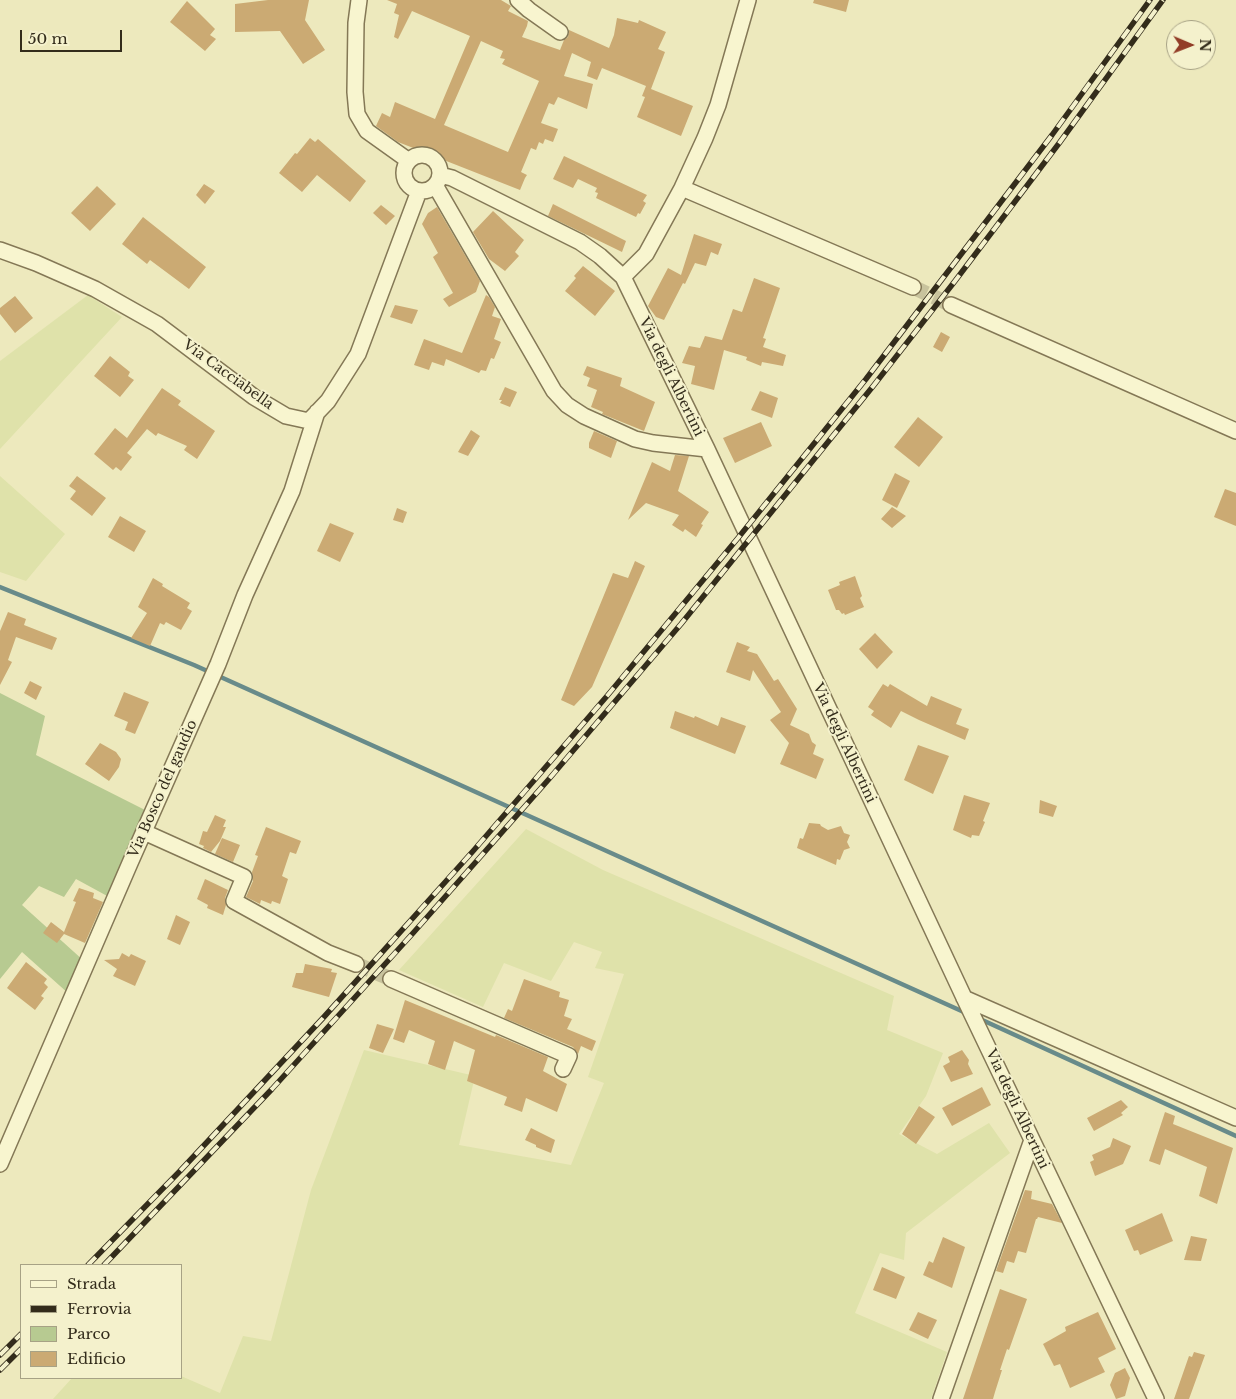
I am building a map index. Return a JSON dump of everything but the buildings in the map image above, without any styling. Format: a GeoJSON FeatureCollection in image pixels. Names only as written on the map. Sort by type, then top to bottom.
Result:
{"type":"FeatureCollection","features":[{"type":"Feature","properties":{"kind":"street"},"geometry":{"type":"LineString","coordinates":[[359,0],[356,22],[355,92],[357,114],[367,131],[409,161]]}},
{"type":"Feature","properties":{"kind":"street"},"geometry":{"type":"LineString","coordinates":[[518,0],[560,32]]}},
{"type":"Feature","properties":{"kind":"street"},"geometry":{"type":"LineString","coordinates":[[623,277],[646,254],[682,188],[705,138],[718,105],[748,0]]}},
{"type":"Feature","properties":{"kind":"street"},"geometry":{"type":"LineString","coordinates":[[438,180],[426,191],[419,191],[411,188],[406,182],[404,171],[409,161],[416,156],[428,156],[439,165],[438,180],[554,391],[567,405],[584,416],[635,439],[707,449]]}},
{"type":"Feature","properties":{"kind":"street","name":"Via degli Albertini"},"geometry":{"type":"LineString","coordinates":[[438,180],[452,178],[580,242],[600,256],[623,277],[707,449],[966,1004],[1156,1399]]}},
{"type":"Feature","properties":{"kind":"street"},"geometry":{"type":"LineString","coordinates":[[682,188],[913,287]]}},
{"type":"Feature","properties":{"kind":"street"},"geometry":{"type":"LineString","coordinates":[[318,412],[328,401],[358,354],[419,191]]}},
{"type":"Feature","properties":{"kind":"street","name":"Via Cacciabella"},"geometry":{"type":"LineString","coordinates":[[0,250],[36,263],[94,289],[157,324],[254,397],[286,416],[309,421],[318,412]]}},
{"type":"Feature","properties":{"kind":"street"},"geometry":{"type":"LineString","coordinates":[[951,305],[1236,431]]}},
{"type":"Feature","properties":{"kind":"street","name":"Via Bosco del gaudio"},"geometry":{"type":"LineString","coordinates":[[0,1164],[192,725],[245,594],[292,491],[318,412]]}},
{"type":"Feature","properties":{"kind":"street"},"geometry":{"type":"LineString","coordinates":[[144,832],[244,877],[234,901],[328,953],[356,964]]}},
{"type":"Feature","properties":{"kind":"street"},"geometry":{"type":"LineString","coordinates":[[391,979],[569,1056],[563,1069]]}},
{"type":"Feature","properties":{"kind":"street"},"geometry":{"type":"LineString","coordinates":[[966,1004],[1236,1118]]}},
{"type":"Feature","properties":{"kind":"street"},"geometry":{"type":"LineString","coordinates":[[941,1399],[1032,1140]]}},
{"type":"Feature","properties":{"kind":"green space"},"geometry":{"type":"Polygon","coordinates":[[[88,295],[122,317],[0,449],[0,361],[88,295]]]}},
{"type":"Feature","properties":{"kind":"green space"},"geometry":{"type":"Polygon","coordinates":[[[0,476],[65,534],[26,581],[0,572],[0,476]]]}},
{"type":"Feature","properties":{"kind":"green space"},"geometry":{"type":"Polygon","coordinates":[[[0,693],[45,716],[36,755],[147,811],[109,897],[76,879],[64,897],[39,886],[22,905],[84,961],[69,994],[22,952],[0,979],[0,693]]]}},
{"type":"Feature","properties":{"kind":"green space"},"geometry":{"type":"Polygon","coordinates":[[[526,829],[603,870],[894,996],[887,1030],[943,1053],[926,1096],[899,1134],[937,1154],[989,1123],[1010,1153],[906,1233],[904,1260],[880,1253],[855,1313],[947,1352],[931,1399],[53,1399],[71,1379],[182,1379],[182,1376],[220,1393],[243,1336],[271,1341],[311,1190],[364,1050],[475,1076],[459,1145],[571,1165],[604,1083],[588,1077],[624,974],[595,968],[602,952],[574,942],[551,981],[504,963],[483,1007],[399,970],[526,829]]]}},
{"type":"Feature","properties":{"kind":"waterway"},"geometry":{"type":"LineString","coordinates":[[0,587],[194,665],[966,1013]]}},
{"type":"Feature","properties":{"kind":"waterway"},"geometry":{"type":"LineString","coordinates":[[980,1019],[1236,1136]]}},
{"type":"Feature","properties":{"kind":"tunnel"},"geometry":{"type":"LineString","coordinates":[[913,287],[951,305]]}},
{"type":"Feature","properties":{"kind":"tunnel"},"geometry":{"type":"LineString","coordinates":[[356,964],[391,979]]}},
{"type":"Feature","properties":{"kind":"railway"},"geometry":{"type":"LineString","coordinates":[[89,1264],[180,1171],[323,1018],[474,850],[607,696],[866,379],[1052,135],[1150,0]]}},
{"type":"Feature","properties":{"kind":"railway"},"geometry":{"type":"LineString","coordinates":[[105,1264],[272,1089],[414,932],[549,779],[681,624],[874,385],[955,281],[1060,142],[1163,0]]}},
{"type":"Feature","properties":{"kind":"railway"},"geometry":{"type":"LineString","coordinates":[[0,1355],[20,1335]]}},
{"type":"Feature","properties":{"kind":"railway"},"geometry":{"type":"LineString","coordinates":[[0,1370],[20,1350]]}}]}
